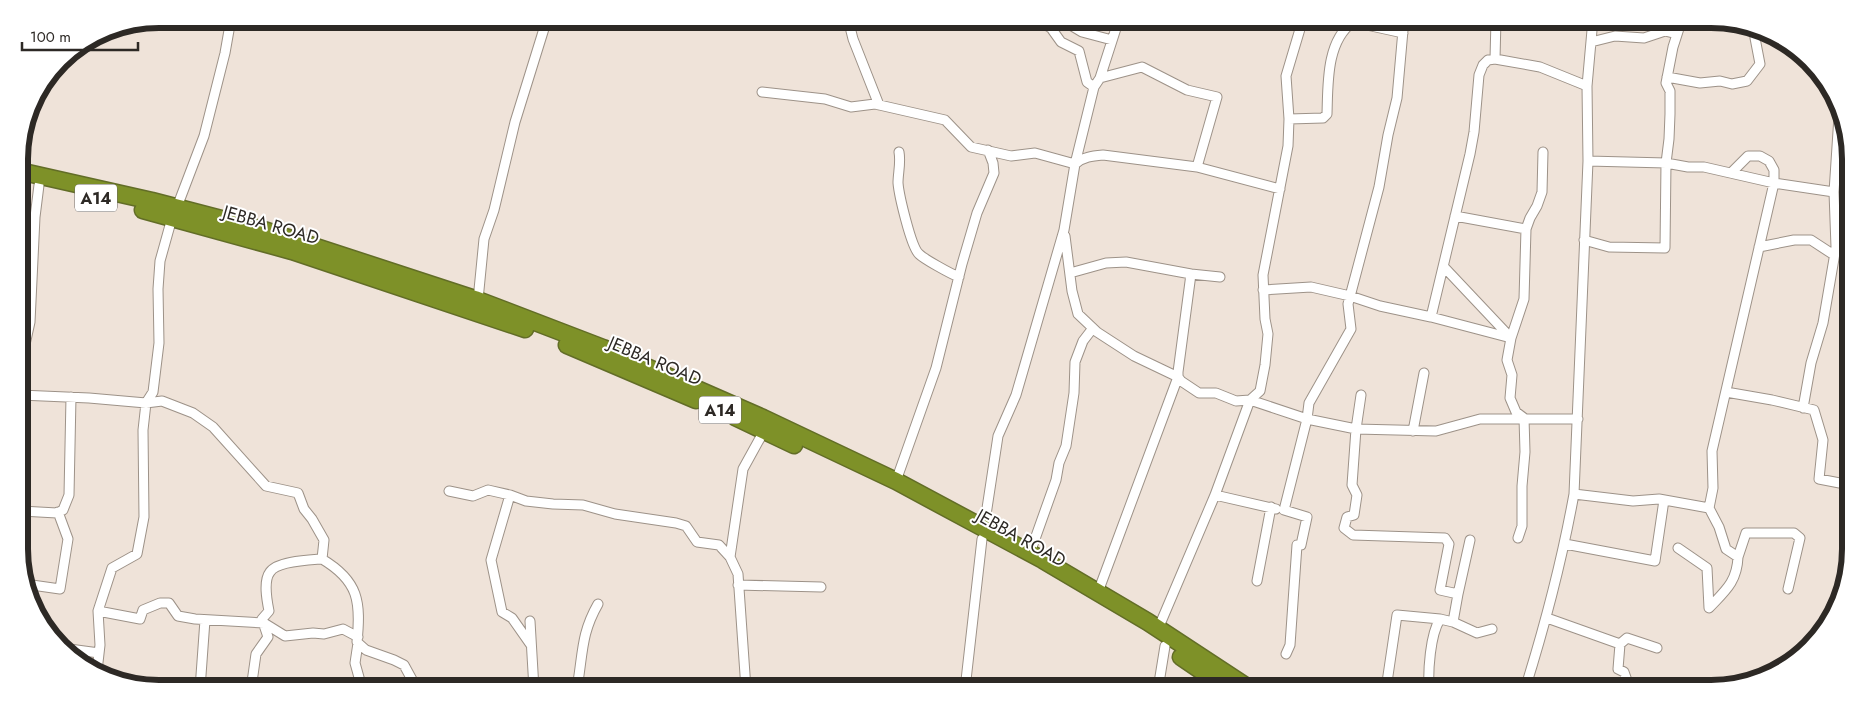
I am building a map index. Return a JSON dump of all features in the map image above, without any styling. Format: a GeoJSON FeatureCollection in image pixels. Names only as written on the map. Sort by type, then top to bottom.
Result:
{"type":"FeatureCollection","features":[{"type":"Feature","properties":{"kind":"highway"},"geometry":{"type":"LineString","coordinates":[[28,173],[174,212],[267,231],[478,300],[564,332],[668,375],[896,481],[983,534],[1030,553],[1098,592],[1236,680]]}},
{"type":"Feature","properties":{"kind":"highway","name":"JEBBA ROAD"},"geometry":{"type":"LineString","coordinates":[[28,183],[128,206],[174,212],[554,339],[709,405],[983,534],[1166,646],[1215,680]]}},
{"type":"Feature","properties":{"kind":"street"},"geometry":{"type":"LineString","coordinates":[[98,665],[98,611],[112,568],[137,554],[144,517],[143,430],[146,403],[152,392],[159,343],[158,289],[160,261],[174,212],[204,136],[229,28]]}},
{"type":"Feature","properties":{"kind":"street"},"geometry":{"type":"LineString","coordinates":[[478,300],[484,239],[494,210],[507,150],[522,97],[544,28]]}},
{"type":"Feature","properties":{"kind":"street"},"geometry":{"type":"LineString","coordinates":[[850,28],[879,105]]}},
{"type":"Feature","properties":{"kind":"street"},"geometry":{"type":"LineString","coordinates":[[1051,28],[1061,42],[1079,51],[1087,82],[1094,87]]}},
{"type":"Feature","properties":{"kind":"street"},"geometry":{"type":"LineString","coordinates":[[1075,28],[1082,32],[1112,40]]}},
{"type":"Feature","properties":{"kind":"street"},"geometry":{"type":"LineString","coordinates":[[966,680],[983,534],[998,436],[1016,395],[1064,230],[1075,164],[1094,87],[1100,78],[1117,28]]}},
{"type":"Feature","properties":{"kind":"street"},"geometry":{"type":"LineString","coordinates":[[1158,629],[1215,495],[1250,400],[1260,391],[1268,334],[1263,290],[1266,257],[1288,146],[1289,118],[1286,76],[1300,28]]}},
{"type":"Feature","properties":{"kind":"street"},"geometry":{"type":"LineString","coordinates":[[1289,118],[1323,118],[1327,114],[1330,61],[1346,28]]}},
{"type":"Feature","properties":{"kind":"street"},"geometry":{"type":"LineString","coordinates":[[1380,28],[1403,33]]}},
{"type":"Feature","properties":{"kind":"street"},"geometry":{"type":"LineString","coordinates":[[1284,510],[1307,419],[1309,403],[1351,329],[1348,304],[1379,188],[1388,135],[1397,98],[1403,28]]}},
{"type":"Feature","properties":{"kind":"street"},"geometry":{"type":"LineString","coordinates":[[1495,59],[1496,28]]}},
{"type":"Feature","properties":{"kind":"street"},"geometry":{"type":"LineString","coordinates":[[1528,680],[1547,618],[1565,544],[1574,494],[1578,419],[1578,362],[1588,161],[1586,86],[1592,28]]}},
{"type":"Feature","properties":{"kind":"street"},"geometry":{"type":"LineString","coordinates":[[1584,240],[1609,247],[1665,248],[1666,163],[1670,114],[1670,91],[1666,83],[1679,28]]}},
{"type":"Feature","properties":{"kind":"street"},"geometry":{"type":"LineString","coordinates":[[1591,42],[1615,36],[1644,38],[1665,31],[1677,34]]}},
{"type":"Feature","properties":{"kind":"street"},"geometry":{"type":"LineString","coordinates":[[1667,77],[1700,83],[1712,80],[1732,84],[1747,81],[1760,64],[1755,35]]}},
{"type":"Feature","properties":{"kind":"street"},"geometry":{"type":"LineString","coordinates":[[1431,317],[1474,132],[1479,75],[1483,65],[1488,60],[1495,59],[1540,67],[1586,86]]}},
{"type":"Feature","properties":{"kind":"street"},"geometry":{"type":"LineString","coordinates":[[1100,78],[1142,67],[1187,90],[1217,97],[1197,167]]}},
{"type":"Feature","properties":{"kind":"street"},"geometry":{"type":"LineString","coordinates":[[762,92],[825,99],[851,107],[879,105],[945,120],[971,146],[1011,156],[1035,153],[1075,164]]}},
{"type":"Feature","properties":{"kind":"street"},"geometry":{"type":"LineString","coordinates":[[1803,408],[1810,363],[1823,323],[1836,247],[1834,192],[1839,134]]}},
{"type":"Feature","properties":{"kind":"street"},"geometry":{"type":"LineString","coordinates":[[896,481],[936,368],[977,213],[994,173],[994,163],[988,150]]}},
{"type":"Feature","properties":{"kind":"street"},"geometry":{"type":"LineString","coordinates":[[899,152],[901,161],[898,182],[900,200],[903,214],[918,253],[949,273],[959,277]]}},
{"type":"Feature","properties":{"kind":"street"},"geometry":{"type":"LineString","coordinates":[[1524,418],[1516,412],[1510,398],[1512,375],[1507,360],[1511,338],[1524,299],[1526,229],[1542,192],[1543,152]]}},
{"type":"Feature","properties":{"kind":"street"},"geometry":{"type":"LineString","coordinates":[[1075,164],[1080,159],[1103,155],[1197,167],[1280,188]]}},
{"type":"Feature","properties":{"kind":"street"},"geometry":{"type":"LineString","coordinates":[[1731,173],[1748,156],[1760,156],[1772,165],[1775,175],[1712,452],[1713,488],[1709,508],[1726,549],[1738,557]]}},
{"type":"Feature","properties":{"kind":"street"},"geometry":{"type":"LineString","coordinates":[[1588,161],[1666,163],[1688,167],[1704,167],[1774,183],[1834,192]]}},
{"type":"Feature","properties":{"kind":"street"},"geometry":{"type":"LineString","coordinates":[[28,331],[35,217],[39,185]]}},
{"type":"Feature","properties":{"kind":"street"},"geometry":{"type":"LineString","coordinates":[[1455,216],[1526,229]]}},
{"type":"Feature","properties":{"kind":"street"},"geometry":{"type":"LineString","coordinates":[[1064,230],[1072,291],[1078,314],[1093,328],[1134,356],[1178,377],[1181,382],[1199,393],[1216,393],[1236,401],[1250,400],[1307,419],[1356,429],[1436,431],[1480,419],[1578,419]]}},
{"type":"Feature","properties":{"kind":"street"},"geometry":{"type":"LineString","coordinates":[[1759,246],[1794,240],[1811,240],[1834,255]]}},
{"type":"Feature","properties":{"kind":"street"},"geometry":{"type":"LineString","coordinates":[[1070,272],[1106,263],[1126,262],[1191,274],[1220,277]]}},
{"type":"Feature","properties":{"kind":"street"},"geometry":{"type":"LineString","coordinates":[[1444,267],[1511,338]]}},
{"type":"Feature","properties":{"kind":"street"},"geometry":{"type":"LineString","coordinates":[[1098,592],[1178,377],[1191,274]]}},
{"type":"Feature","properties":{"kind":"street"},"geometry":{"type":"LineString","coordinates":[[1263,290],[1311,287],[1511,338]]}},
{"type":"Feature","properties":{"kind":"street"},"geometry":{"type":"LineString","coordinates":[[1030,553],[1066,446],[1074,393],[1075,362],[1083,342],[1093,328]]}},
{"type":"Feature","properties":{"kind":"street"},"geometry":{"type":"LineString","coordinates":[[1413,431],[1424,374]]}},
{"type":"Feature","properties":{"kind":"street"},"geometry":{"type":"LineString","coordinates":[[1726,392],[1814,410],[1823,440],[1819,479],[1842,483]]}},
{"type":"Feature","properties":{"kind":"street"},"geometry":{"type":"LineString","coordinates":[[1361,395],[1356,429],[1352,485],[1357,495],[1354,515],[1347,517],[1344,528],[1352,536],[1444,538],[1449,544],[1440,590],[1458,594]]}},
{"type":"Feature","properties":{"kind":"street"},"geometry":{"type":"LineString","coordinates":[[28,396],[71,397],[146,403],[162,401],[194,413],[213,426],[266,486],[298,493],[304,509],[324,540],[322,559]]}},
{"type":"Feature","properties":{"kind":"street"},"geometry":{"type":"LineString","coordinates":[[28,511],[58,512],[63,510],[69,495],[71,397]]}},
{"type":"Feature","properties":{"kind":"street"},"geometry":{"type":"LineString","coordinates":[[1518,538],[1522,526],[1522,486],[1525,452],[1524,418]]}},
{"type":"Feature","properties":{"kind":"street"},"geometry":{"type":"LineString","coordinates":[[730,557],[743,469],[764,431]]}},
{"type":"Feature","properties":{"kind":"street"},"geometry":{"type":"LineString","coordinates":[[449,491],[473,496],[488,490],[526,500],[552,504],[583,505],[615,514],[676,523],[686,526],[697,542],[719,544],[730,557],[738,574],[745,680]]}},
{"type":"Feature","properties":{"kind":"street"},"geometry":{"type":"LineString","coordinates":[[1574,494],[1633,501],[1664,500],[1709,508]]}},
{"type":"Feature","properties":{"kind":"street"},"geometry":{"type":"LineString","coordinates":[[510,495],[492,560],[502,612],[512,618],[531,645]]}},
{"type":"Feature","properties":{"kind":"street"},"geometry":{"type":"LineString","coordinates":[[1215,495],[1307,517],[1301,545],[1297,545],[1290,645],[1286,654]]}},
{"type":"Feature","properties":{"kind":"street"},"geometry":{"type":"LineString","coordinates":[[1565,544],[1655,561],[1664,500]]}},
{"type":"Feature","properties":{"kind":"street"},"geometry":{"type":"LineString","coordinates":[[1257,581],[1271,508]]}},
{"type":"Feature","properties":{"kind":"street"},"geometry":{"type":"LineString","coordinates":[[32,585],[60,589],[68,539],[58,512]]}},
{"type":"Feature","properties":{"kind":"street"},"geometry":{"type":"LineString","coordinates":[[1678,548],[1707,568],[1709,608],[1730,586],[1737,571],[1738,557],[1746,533],[1794,533],[1800,538],[1788,589]]}},
{"type":"Feature","properties":{"kind":"street"},"geometry":{"type":"LineString","coordinates":[[1453,622],[1470,540]]}},
{"type":"Feature","properties":{"kind":"street"},"geometry":{"type":"LineString","coordinates":[[252,680],[256,654],[268,637],[262,619],[269,611],[267,578],[270,571],[277,566],[304,560],[322,559],[344,574],[352,586],[357,599],[360,617],[355,663],[360,680]]}},
{"type":"Feature","properties":{"kind":"street"},"geometry":{"type":"LineString","coordinates":[[738,584],[821,587]]}},
{"type":"Feature","properties":{"kind":"street"},"geometry":{"type":"LineString","coordinates":[[98,611],[140,619],[143,610],[160,603],[169,603],[178,616],[205,620],[264,623],[285,636],[313,633],[324,634],[343,629],[358,640],[366,650],[404,665],[412,680]]}},
{"type":"Feature","properties":{"kind":"street"},"geometry":{"type":"LineString","coordinates":[[578,680],[585,635],[589,620],[598,604]]}},
{"type":"Feature","properties":{"kind":"street"},"geometry":{"type":"LineString","coordinates":[[1387,680],[1397,615],[1440,619],[1477,632],[1492,629]]}},
{"type":"Feature","properties":{"kind":"street"},"geometry":{"type":"LineString","coordinates":[[1547,618],[1620,644]]}},
{"type":"Feature","properties":{"kind":"street"},"geometry":{"type":"LineString","coordinates":[[1429,680],[1435,628],[1440,619]]}},
{"type":"Feature","properties":{"kind":"street"},"geometry":{"type":"LineString","coordinates":[[201,680],[205,620]]}},
{"type":"Feature","properties":{"kind":"street"},"geometry":{"type":"LineString","coordinates":[[530,621],[533,680]]}},
{"type":"Feature","properties":{"kind":"street"},"geometry":{"type":"LineString","coordinates":[[1627,680],[1624,672],[1618,669],[1620,644],[1627,638],[1657,648]]}},
{"type":"Feature","properties":{"kind":"street"},"geometry":{"type":"LineString","coordinates":[[1160,680],[1166,646]]}},
{"type":"Feature","properties":{"kind":"street"},"geometry":{"type":"LineString","coordinates":[[74,650],[99,653]]}}]}
